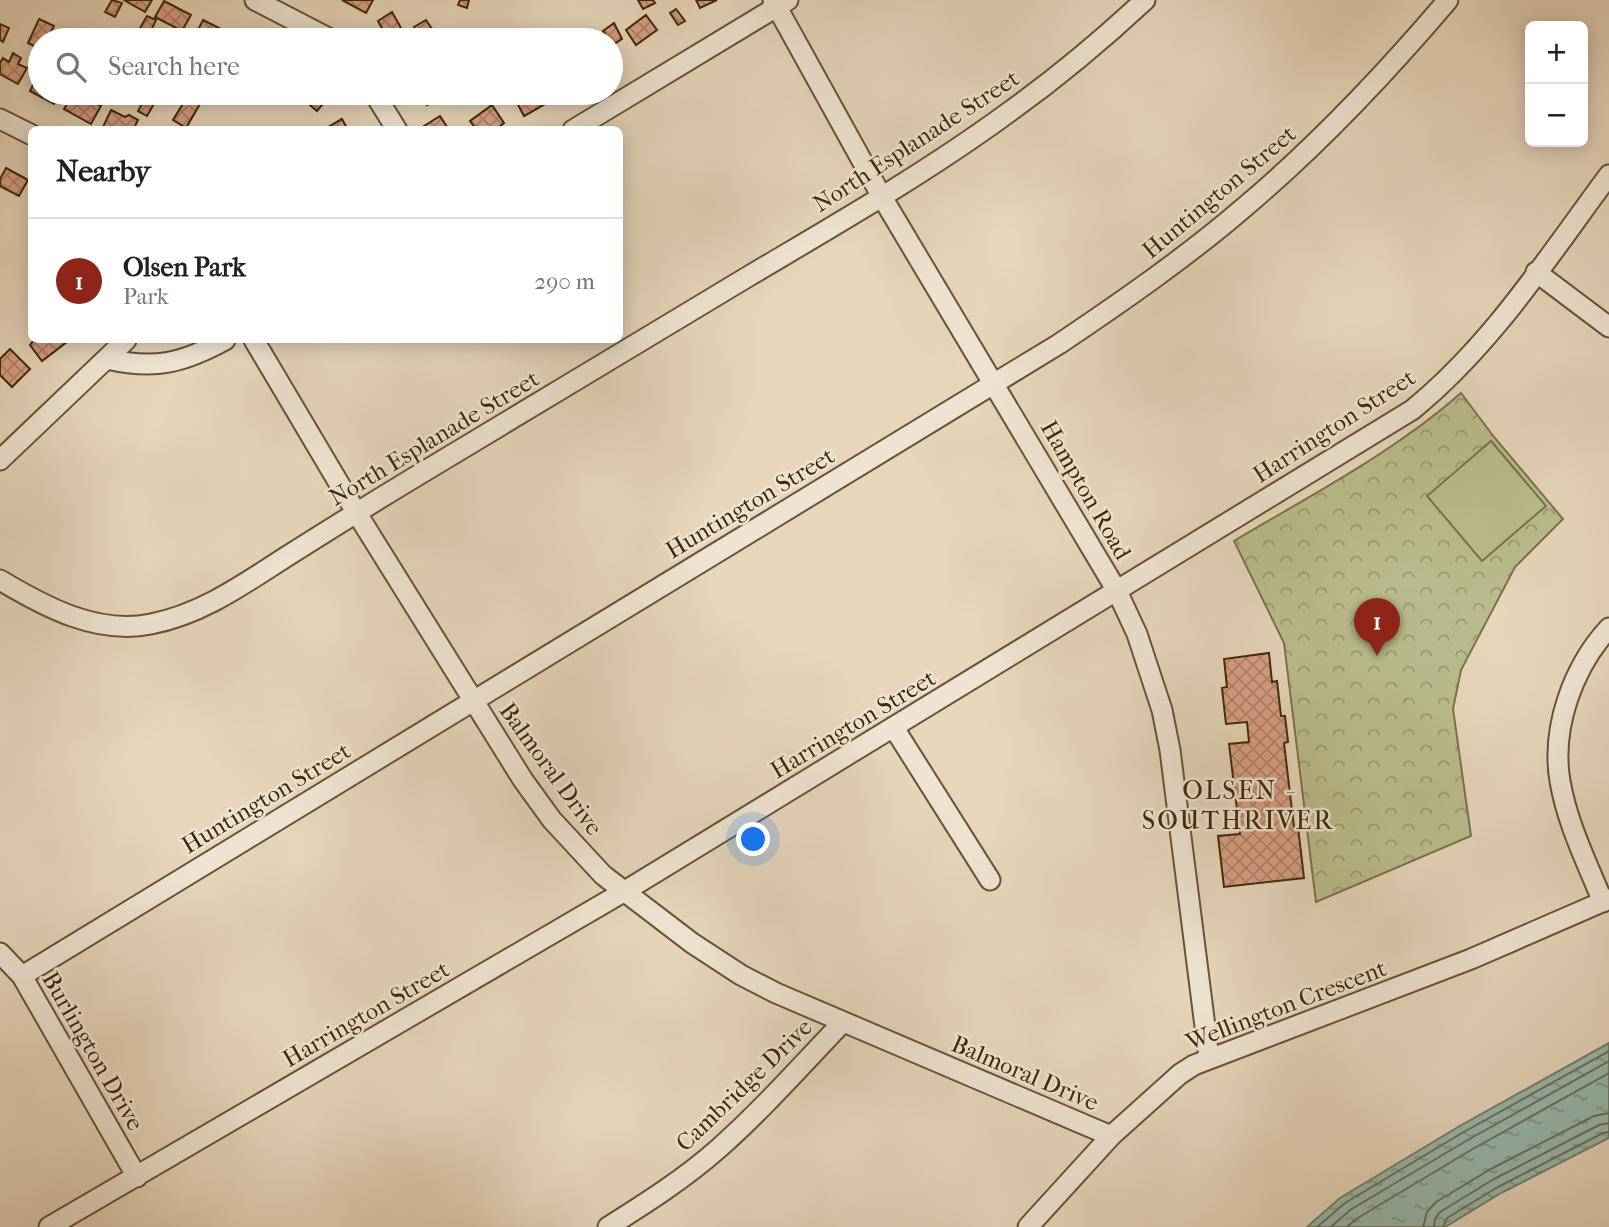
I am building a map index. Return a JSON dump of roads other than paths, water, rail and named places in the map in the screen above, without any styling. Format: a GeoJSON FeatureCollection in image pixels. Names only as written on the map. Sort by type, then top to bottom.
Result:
{"type":"FeatureCollection","features":[{"type":"Feature","properties":{"kind":"street"},"geometry":{"type":"LineString","coordinates":[[256,0],[309,28]]}},
{"type":"Feature","properties":{"kind":"street","name":"North Esplanade Street"},"geometry":{"type":"LineString","coordinates":[[0,580],[48,606],[94,623],[111,626],[149,624],[174,618],[226,595],[356,512],[882,197],[1005,116],[1113,30],[1146,0]]}},
{"type":"Feature","properties":{"kind":"street","name":"Huntington Street"},"geometry":{"type":"LineString","coordinates":[[22,976],[995,383],[1117,305],[1247,206],[1343,117],[1448,0]]}},
{"type":"Feature","properties":{"kind":"street"},"geometry":{"type":"LineString","coordinates":[[623,99],[780,2]]}},
{"type":"Feature","properties":{"kind":"street","name":"Hampton Road"},"geometry":{"type":"LineString","coordinates":[[780,2],[882,197],[1118,591],[1137,634],[1162,710],[1170,750],[1209,1058]]}},
{"type":"Feature","properties":{"kind":"street"},"geometry":{"type":"LineString","coordinates":[[381,105],[395,126]]}},
{"type":"Feature","properties":{"kind":"street"},"geometry":{"type":"LineString","coordinates":[[579,126],[613,105]]}},
{"type":"Feature","properties":{"kind":"street"},"geometry":{"type":"LineString","coordinates":[[0,119],[28,133]]}},
{"type":"Feature","properties":{"kind":"street","name":"Harrington Street"},"geometry":{"type":"LineString","coordinates":[[49,1227],[625,891],[1412,410],[1457,371],[1494,328],[1609,175]]}},
{"type":"Feature","properties":{"kind":"street"},"geometry":{"type":"LineString","coordinates":[[1536,272],[1609,327]]}},
{"type":"Feature","properties":{"kind":"street"},"geometry":{"type":"LineString","coordinates":[[0,460],[123,343]]}},
{"type":"Feature","properties":{"kind":"street"},"geometry":{"type":"LineString","coordinates":[[107,359],[138,365],[177,362],[221,343]]}},
{"type":"Feature","properties":{"kind":"street","name":"Balmoral Drive"},"geometry":{"type":"LineString","coordinates":[[256,343],[356,512],[523,780],[552,820],[603,875],[692,943],[741,975],[776,993],[1111,1136]]}},
{"type":"Feature","properties":{"kind":"street"},"geometry":{"type":"LineString","coordinates":[[1606,901],[1565,803],[1558,758],[1560,729],[1569,695],[1587,657],[1609,628]]}},
{"type":"Feature","properties":{"kind":"street"},"geometry":{"type":"LineString","coordinates":[[894,728],[990,880]]}},
{"type":"Feature","properties":{"kind":"street","name":"Wellington Crescent"},"geometry":{"type":"LineString","coordinates":[[1028,1227],[1111,1136],[1180,1074],[1209,1058],[1471,960],[1606,901]]}},
{"type":"Feature","properties":{"kind":"street","name":"Burlington Drive"},"geometry":{"type":"LineString","coordinates":[[0,953],[22,976],[137,1177]]}},
{"type":"Feature","properties":{"kind":"street","name":"Cambridge Drive"},"geometry":{"type":"LineString","coordinates":[[608,1227],[676,1182],[718,1149],[842,1023]]}},
{"type":"Feature","properties":{"kind":"water"},"geometry":{"type":"Polygon","coordinates":[[[1609,1043],[1609,1138],[1501,1193],[1445,1227],[1307,1227],[1340,1198],[1458,1127],[1609,1043]]]}},
{"type":"Feature","properties":{"kind":"place","name":"Olsen Park"},"geometry":{"type":"Point","coordinates":[1377,656]}},
{"type":"Feature","properties":{"kind":"district","name":"OLSEN - SOUTHRIVER"},"geometry":{"type":"Point","coordinates":[1238,805]}}]}
